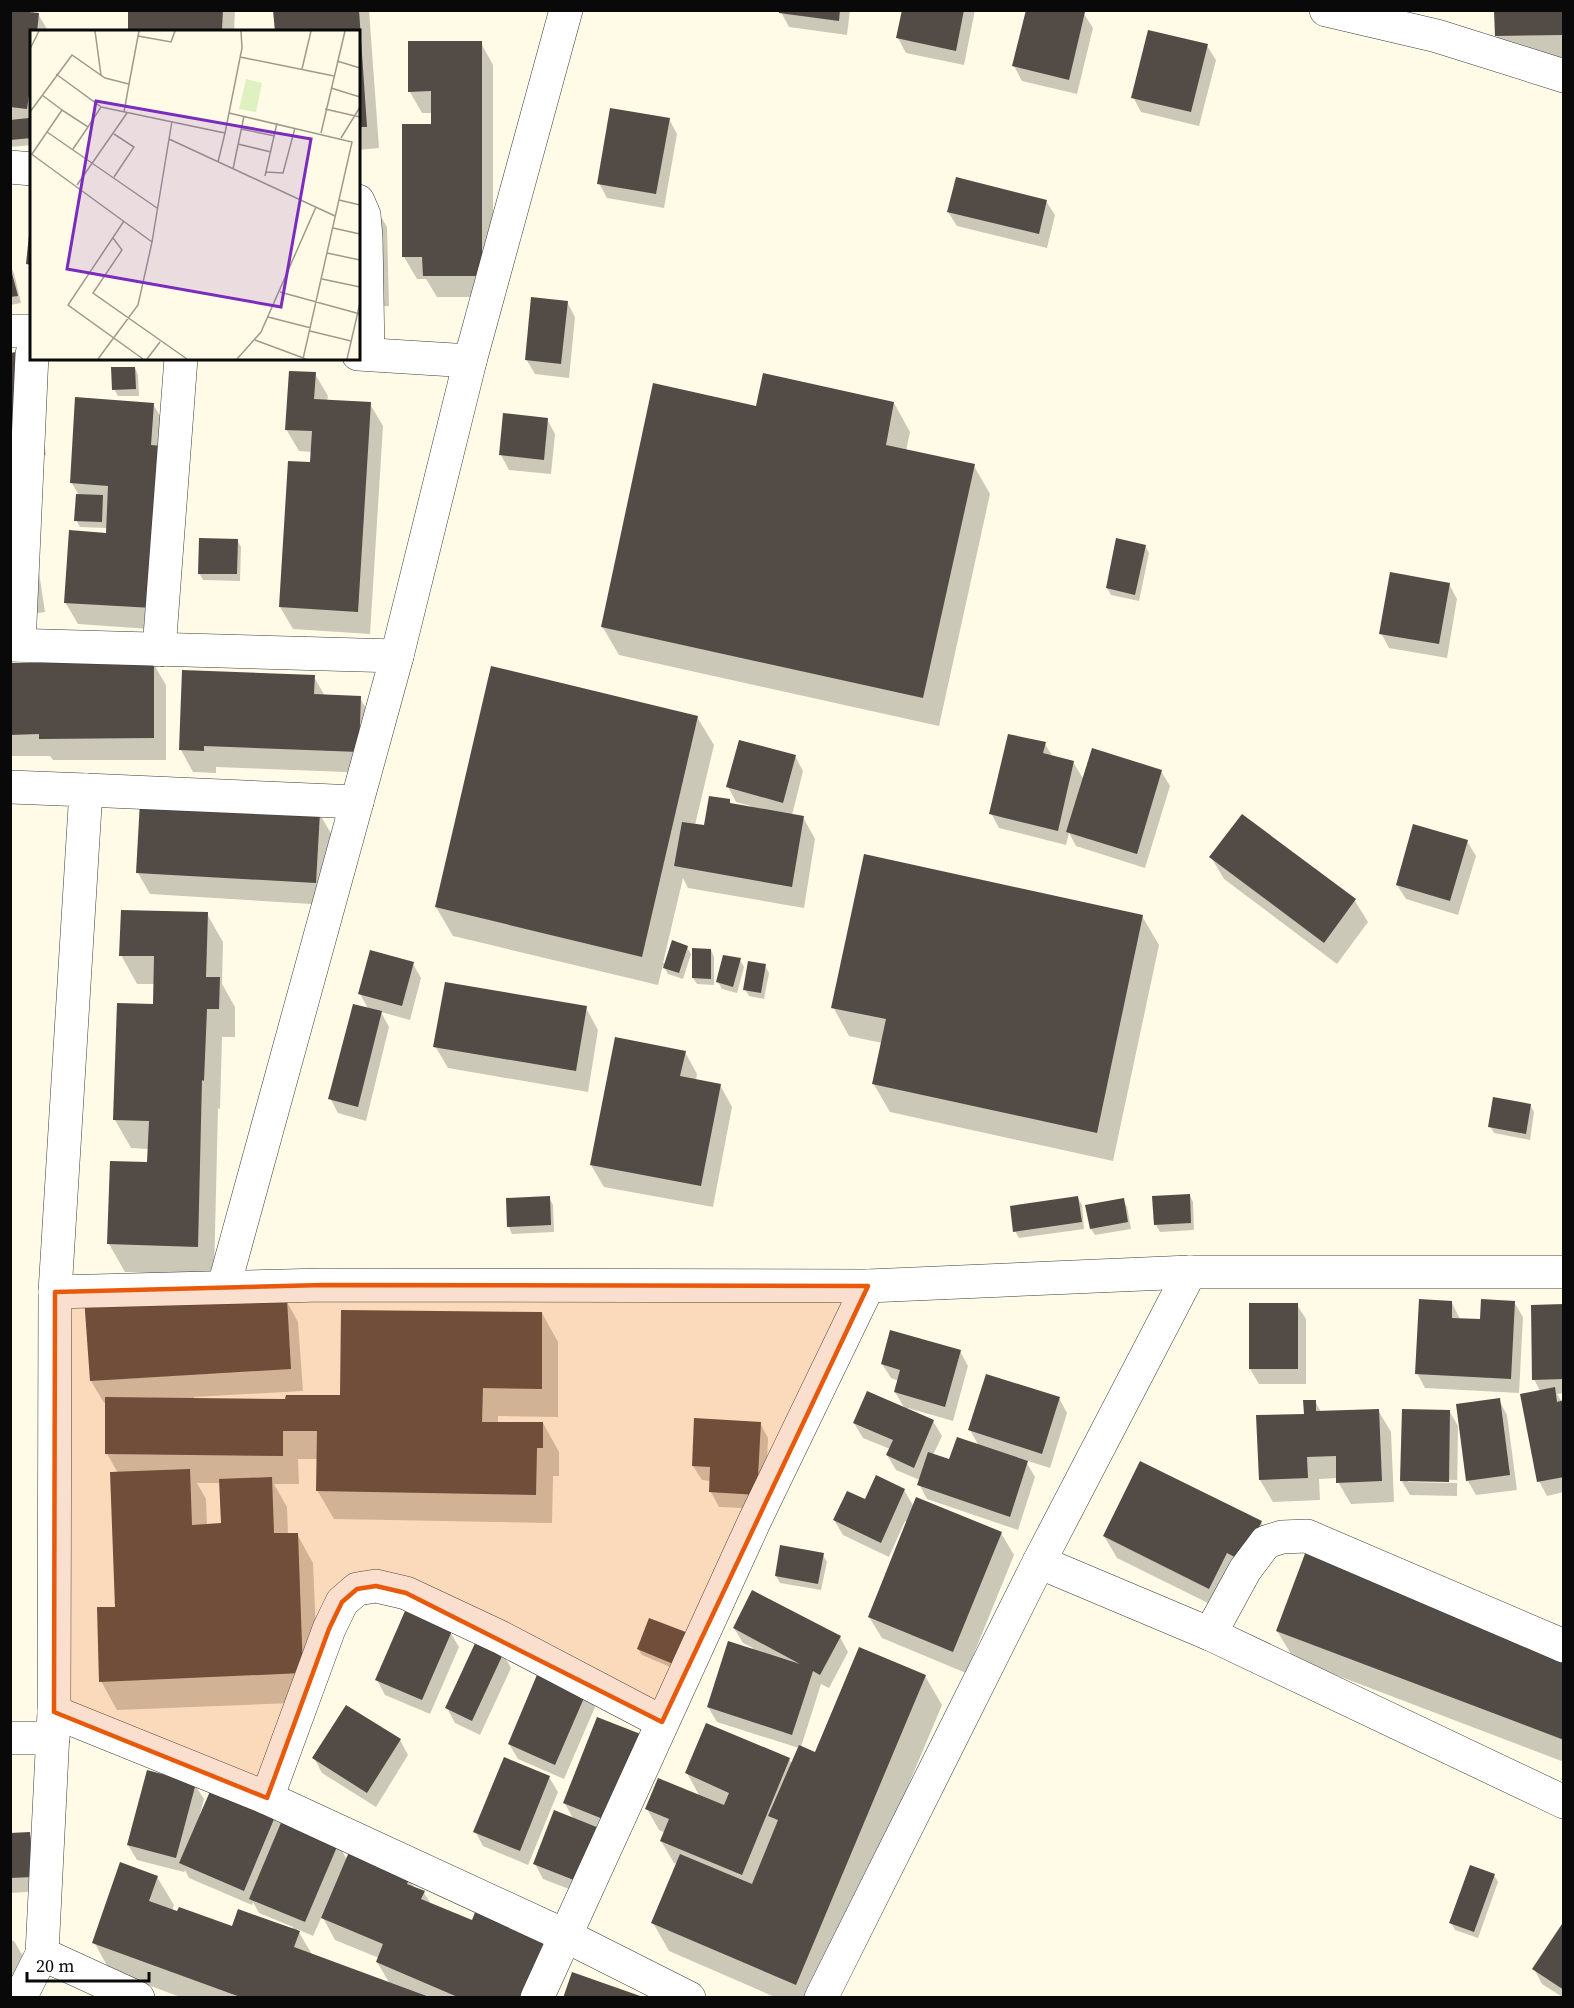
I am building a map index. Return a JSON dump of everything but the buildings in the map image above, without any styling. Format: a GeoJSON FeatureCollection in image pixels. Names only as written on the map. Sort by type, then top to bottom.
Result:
{"type":"FeatureCollection","features":[{"type":"Feature","properties":{"kind":"street"},"geometry":{"type":"LineString","coordinates":[[224,1286],[397,656],[470,361],[566,10]]}},
{"type":"Feature","properties":{"kind":"street"},"geometry":{"type":"LineString","coordinates":[[1326,10],[1438,23],[1563,76]]}},
{"type":"Feature","properties":{"kind":"street"},"geometry":{"type":"LineString","coordinates":[[10,167],[30,169]]}},
{"type":"Feature","properties":{"kind":"street"},"geometry":{"type":"LineString","coordinates":[[360,206],[364,215],[366,237],[363,354],[470,361]]}},
{"type":"Feature","properties":{"kind":"street"},"geometry":{"type":"LineString","coordinates":[[10,331],[30,331]]}},
{"type":"Feature","properties":{"kind":"street"},"geometry":{"type":"LineString","coordinates":[[32,360],[15,645],[397,656]]}},
{"type":"Feature","properties":{"kind":"street"},"geometry":{"type":"LineString","coordinates":[[159,650],[182,360]]}},
{"type":"Feature","properties":{"kind":"street"},"geometry":{"type":"LineString","coordinates":[[10,787],[357,802]]}},
{"type":"Feature","properties":{"kind":"street"},"geometry":{"type":"LineString","coordinates":[[20,1998],[42,1954],[53,1725],[55,1292],[86,790]]}},
{"type":"Feature","properties":{"kind":"street"},"geometry":{"type":"LineString","coordinates":[[55,1292],[224,1286],[867,1286],[1190,1272],[1563,1272]]}},
{"type":"Feature","properties":{"kind":"street"},"geometry":{"type":"LineString","coordinates":[[821,1998],[1039,1562],[1190,1272]]}},
{"type":"Feature","properties":{"kind":"street"},"geometry":{"type":"LineString","coordinates":[[537,1998],[755,1520],[867,1286]]}},
{"type":"Feature","properties":{"kind":"street"},"geometry":{"type":"LineString","coordinates":[[1210,1634],[1245,1570],[1266,1542],[1282,1537],[1307,1536],[1563,1646]]}},
{"type":"Feature","properties":{"kind":"street"},"geometry":{"type":"LineString","coordinates":[[1039,1562],[1210,1634],[1563,1802]]}},
{"type":"Feature","properties":{"kind":"street"},"geometry":{"type":"LineString","coordinates":[[267,1798],[328,1629],[342,1602],[357,1589],[376,1586],[406,1593],[500,1636],[662,1722]]}},
{"type":"Feature","properties":{"kind":"street"},"geometry":{"type":"LineString","coordinates":[[10,1738],[53,1725],[267,1798],[566,1936],[689,1998]]}},
{"type":"Feature","properties":{"kind":"street"},"geometry":{"type":"LineString","coordinates":[[42,1954],[138,1998]]}},
{"type":"Feature","properties":{"kind":"highlighted area"},"geometry":{"type":"Polygon","coordinates":[[[323,1285],[868,1286],[662,1722],[406,1593],[376,1586],[357,1589],[342,1602],[329,1629],[267,1798],[54,1712],[55,1292],[323,1285]]]}}]}
